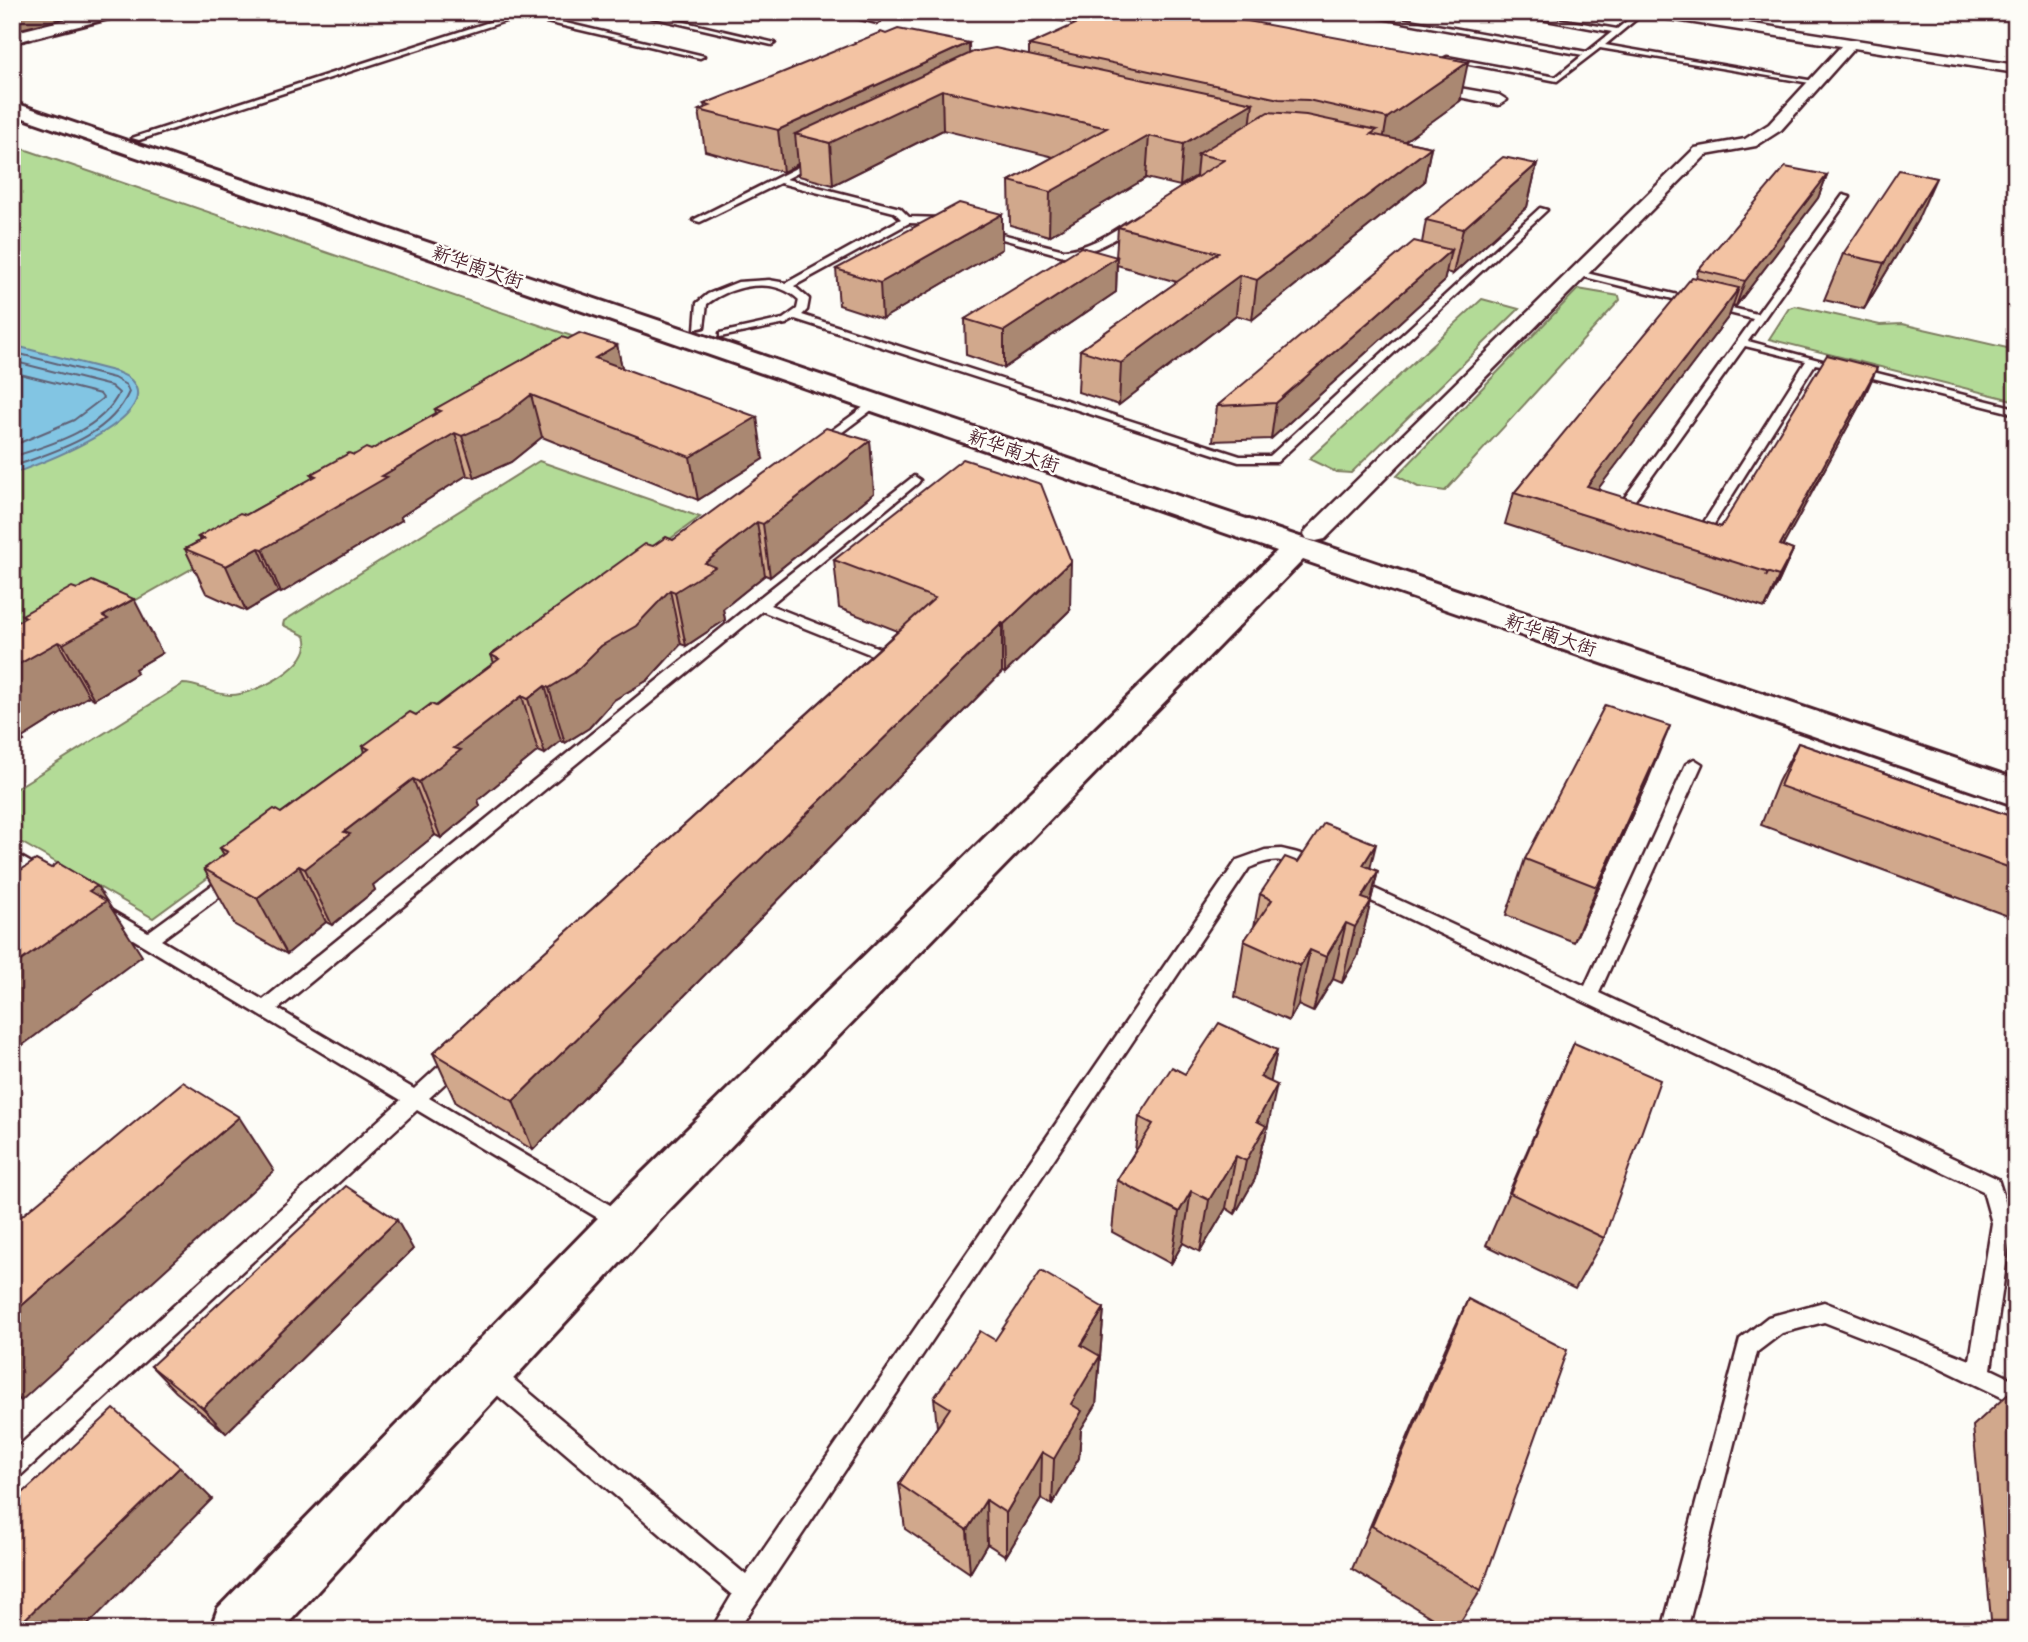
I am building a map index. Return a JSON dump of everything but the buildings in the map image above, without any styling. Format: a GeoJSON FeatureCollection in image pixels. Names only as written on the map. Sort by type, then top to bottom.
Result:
{"type":"FeatureCollection","features":[{"type":"Feature","properties":{"kind":"main road"},"geometry":{"type":"LineString","coordinates":[[12,38],[116,12]]}},
{"type":"Feature","properties":{"kind":"main road","name":"新华南大街"},"geometry":{"type":"LineString","coordinates":[[12,96],[712,331],[2016,793]]}},
{"type":"Feature","properties":{"kind":"main road","name":"新华南大街"},"geometry":{"type":"LineString","coordinates":[[12,108],[876,403],[2016,770]]}},
{"type":"Feature","properties":{"kind":"main road"},"geometry":{"type":"LineString","coordinates":[[240,1630],[625,1224],[1308,541]]}},
{"type":"Feature","properties":{"kind":"street"},"geometry":{"type":"LineString","coordinates":[[1044,12],[1138,30]]}},
{"type":"Feature","properties":{"kind":"street"},"geometry":{"type":"LineString","coordinates":[[1650,12],[2016,69]]}},
{"type":"Feature","properties":{"kind":"street"},"geometry":{"type":"LineString","coordinates":[[1308,541],[1701,151],[1750,143],[1775,127],[1851,43]]}},
{"type":"Feature","properties":{"kind":"street"},"geometry":{"type":"LineString","coordinates":[[1405,82],[1499,100]]}},
{"type":"Feature","properties":{"kind":"lane"},"geometry":{"type":"LineString","coordinates":[[632,12],[772,43]]}},
{"type":"Feature","properties":{"kind":"lane"},"geometry":{"type":"LineString","coordinates":[[835,12],[877,21]]}},
{"type":"Feature","properties":{"kind":"lane"},"geometry":{"type":"LineString","coordinates":[[1352,12],[1589,54]]}},
{"type":"Feature","properties":{"kind":"lane"},"geometry":{"type":"LineString","coordinates":[[1505,12],[1619,30]]}},
{"type":"Feature","properties":{"kind":"lane"},"geometry":{"type":"LineString","coordinates":[[1437,57],[1557,79],[1642,12]]}},
{"type":"Feature","properties":{"kind":"lane"},"geometry":{"type":"LineString","coordinates":[[136,138],[524,13],[700,55]]}},
{"type":"Feature","properties":{"kind":"lane"},"geometry":{"type":"LineString","coordinates":[[1600,46],[1816,82]]}},
{"type":"Feature","properties":{"kind":"lane"},"geometry":{"type":"LineString","coordinates":[[696,220],[827,156]]}},
{"type":"Feature","properties":{"kind":"lane"},"geometry":{"type":"LineString","coordinates":[[779,180],[897,210],[907,220]]}},
{"type":"Feature","properties":{"kind":"lane"},"geometry":{"type":"LineString","coordinates":[[1639,521],[1624,507],[1846,197]]}},
{"type":"Feature","properties":{"kind":"lane"},"geometry":{"type":"LineString","coordinates":[[796,316],[1239,459],[1273,460],[1460,281],[1543,210]]}},
{"type":"Feature","properties":{"kind":"lane"},"geometry":{"type":"LineString","coordinates":[[970,228],[1064,253],[1077,253],[1089,250],[1147,214]]}},
{"type":"Feature","properties":{"kind":"lane"},"geometry":{"type":"LineString","coordinates":[[786,287],[907,220],[943,221],[956,225]]}},
{"type":"Feature","properties":{"kind":"lane"},"geometry":{"type":"LineString","coordinates":[[1578,274],[1760,318]]}},
{"type":"Feature","properties":{"kind":"lane"},"geometry":{"type":"LineString","coordinates":[[753,283],[786,287],[795,290],[804,299],[805,304],[796,316],[786,321],[712,331],[702,303],[716,292],[753,283]]}},
{"type":"Feature","properties":{"kind":"lane"},"geometry":{"type":"LineString","coordinates":[[1742,342],[2016,411]]}},
{"type":"Feature","properties":{"kind":"lane"},"geometry":{"type":"LineString","coordinates":[[1679,534],[1700,537],[1812,360]]}},
{"type":"Feature","properties":{"kind":"lane"},"geometry":{"type":"LineString","coordinates":[[809,452],[876,403]]}},
{"type":"Feature","properties":{"kind":"lane"},"geometry":{"type":"LineString","coordinates":[[265,1009],[914,480]]}},
{"type":"Feature","properties":{"kind":"lane"},"geometry":{"type":"LineString","coordinates":[[759,606],[884,655],[882,666],[874,680]]}},
{"type":"Feature","properties":{"kind":"lane"},"geometry":{"type":"LineString","coordinates":[[1588,996],[1694,764]]}},
{"type":"Feature","properties":{"kind":"lane"},"geometry":{"type":"LineString","coordinates":[[723,1630],[1243,864],[1268,853],[1291,856],[1991,1185],[2002,1223],[1979,1375]]}},
{"type":"Feature","properties":{"kind":"lane"},"geometry":{"type":"LineString","coordinates":[[12,858],[58,886]]}},
{"type":"Feature","properties":{"kind":"lane"},"geometry":{"type":"LineString","coordinates":[[149,940],[239,874]]}},
{"type":"Feature","properties":{"kind":"lane"},"geometry":{"type":"LineString","coordinates":[[92,906],[625,1224]]}},
{"type":"Feature","properties":{"kind":"lane"},"geometry":{"type":"LineString","coordinates":[[12,1468],[467,1052]]}},
{"type":"Feature","properties":{"kind":"lane"},"geometry":{"type":"LineString","coordinates":[[1674,1630],[1748,1346],[1776,1324],[1824,1312],[1934,1354],[2016,1393]]}},
{"type":"Feature","properties":{"kind":"lane"},"geometry":{"type":"LineString","coordinates":[[486,1370],[748,1593]]}},
{"type":"Feature","properties":{"kind":"green space"},"geometry":{"type":"Polygon","coordinates":[[[12,145],[592,343],[12,670],[12,145]]]}},
{"type":"Feature","properties":{"kind":"green space"},"geometry":{"type":"Polygon","coordinates":[[[1578,289],[1619,296],[1620,300],[1445,491],[1418,487],[1397,476],[1578,289]]]}},
{"type":"Feature","properties":{"kind":"green space"},"geometry":{"type":"Polygon","coordinates":[[[1482,299],[1519,309],[1351,473],[1336,472],[1309,459],[1482,299]]]}},
{"type":"Feature","properties":{"kind":"green space"},"geometry":{"type":"Polygon","coordinates":[[[1795,306],[1880,325],[1902,324],[2016,350],[2016,401],[1769,339],[1789,308],[1795,306]]]}},
{"type":"Feature","properties":{"kind":"green space"},"geometry":{"type":"Polygon","coordinates":[[[539,461],[700,517],[153,918],[12,837],[12,791],[183,684],[231,695],[254,690],[281,676],[301,657],[306,647],[305,636],[283,625],[284,621],[539,461]]]}},
{"type":"Feature","properties":{"kind":"water"},"geometry":{"type":"Polygon","coordinates":[[[12,345],[126,376],[131,380],[137,395],[131,410],[115,424],[69,451],[12,474],[12,345]]]}}]}
